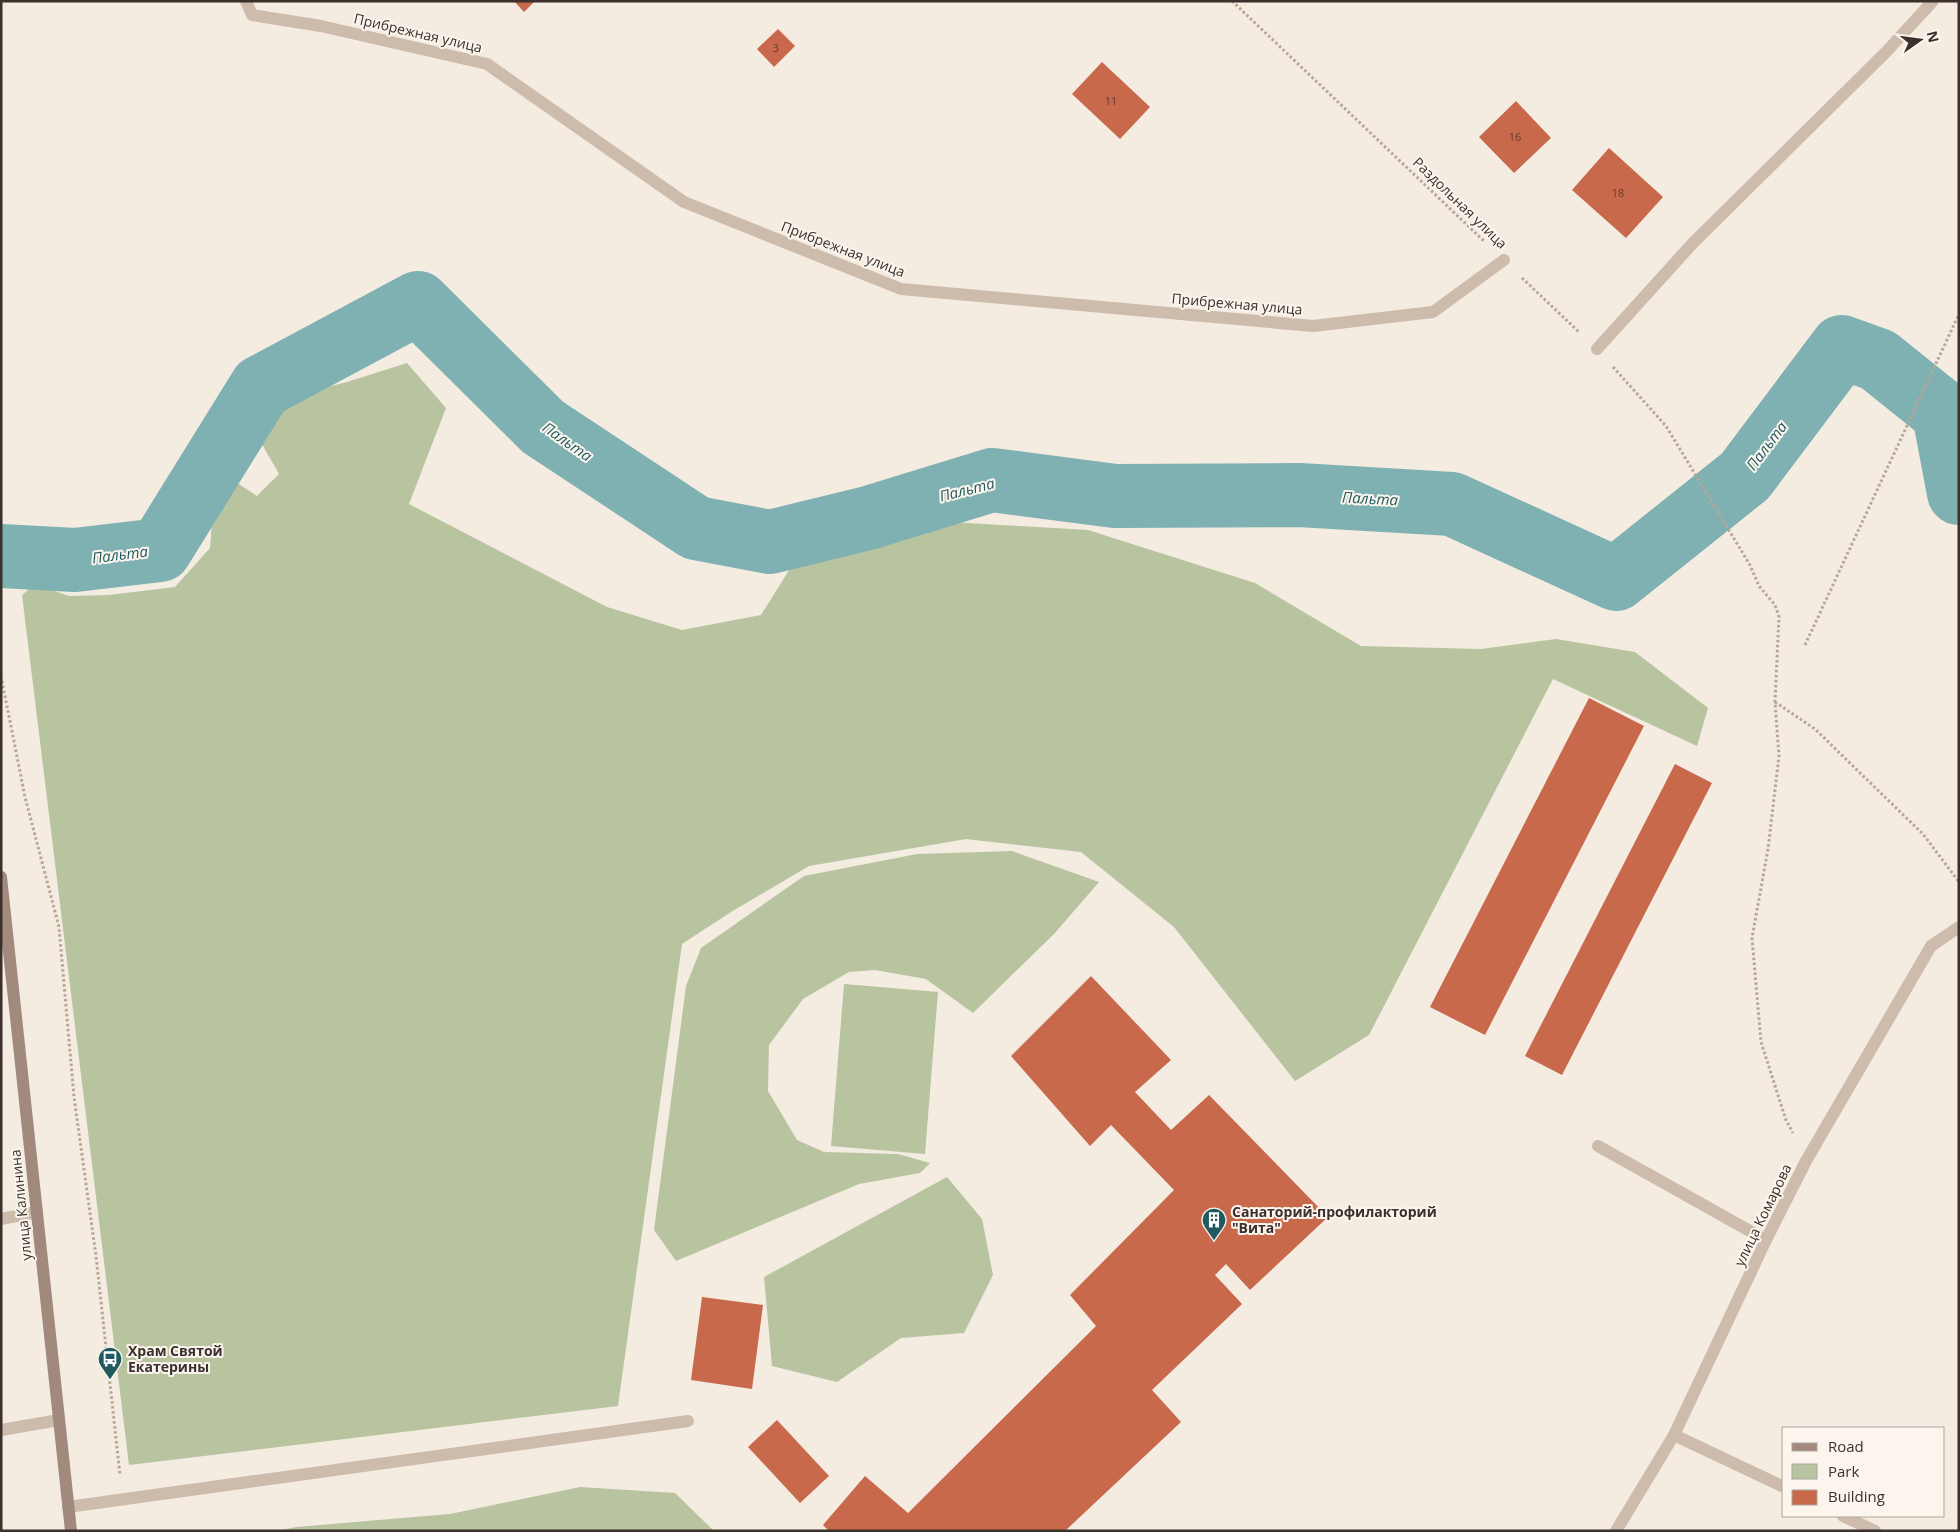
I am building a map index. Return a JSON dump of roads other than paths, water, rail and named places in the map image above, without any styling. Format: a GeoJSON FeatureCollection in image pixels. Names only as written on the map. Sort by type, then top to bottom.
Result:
{"type":"FeatureCollection","features":[{"type":"Feature","properties":{"kind":"main road","name":"улица Калинина"},"geometry":{"type":"LineString","coordinates":[[1,877],[72,1531]]}},
{"type":"Feature","properties":{"kind":"street","name":"Прибрежная улица"},"geometry":{"type":"LineString","coordinates":[[246,1],[252,15],[321,26],[487,64],[684,202],[901,289],[1313,326],[1433,312],[1504,260]]}},
{"type":"Feature","properties":{"kind":"street"},"geometry":{"type":"LineString","coordinates":[[1596,349],[1692,244],[1886,52],[1933,1]]}},
{"type":"Feature","properties":{"kind":"street","name":"улица Комарова"},"geometry":{"type":"LineString","coordinates":[[1616,1531],[1674,1435],[1766,1240],[1806,1161],[1931,946],[1959,927]]}},
{"type":"Feature","properties":{"kind":"street"},"geometry":{"type":"LineString","coordinates":[[1598,1146],[1766,1240]]}},
{"type":"Feature","properties":{"kind":"street"},"geometry":{"type":"LineString","coordinates":[[1,1219],[37,1212]]}},
{"type":"Feature","properties":{"kind":"street"},"geometry":{"type":"LineString","coordinates":[[1,1430],[59,1420]]}},
{"type":"Feature","properties":{"kind":"street"},"geometry":{"type":"LineString","coordinates":[[68,1507],[688,1421]]}},
{"type":"Feature","properties":{"kind":"street"},"geometry":{"type":"LineString","coordinates":[[1674,1435],[1782,1486]]}},
{"type":"Feature","properties":{"kind":"street"},"geometry":{"type":"LineString","coordinates":[[1845,1517],[1875,1531]]}},
{"type":"Feature","properties":{"kind":"waterway","name":"Пальта"},"geometry":{"type":"LineString","coordinates":[[1,556],[75,560],[160,550],[261,387],[418,303],[543,427],[696,528],[770,542],[868,518],[992,480],[1115,496],[1299,495],[1452,504],[1616,579],[1745,476],[1842,347],[1878,360],[1944,413],[1959,493]]}},
{"type":"Feature","properties":{"kind":"place","name":"Санаторий-профилакторий \"Вита\""},"geometry":{"type":"Point","coordinates":[1214,1241]}},
{"type":"Feature","properties":{"kind":"place","name":"Храм Святой Екатерины"},"geometry":{"type":"Point","coordinates":[110,1380]}}]}
